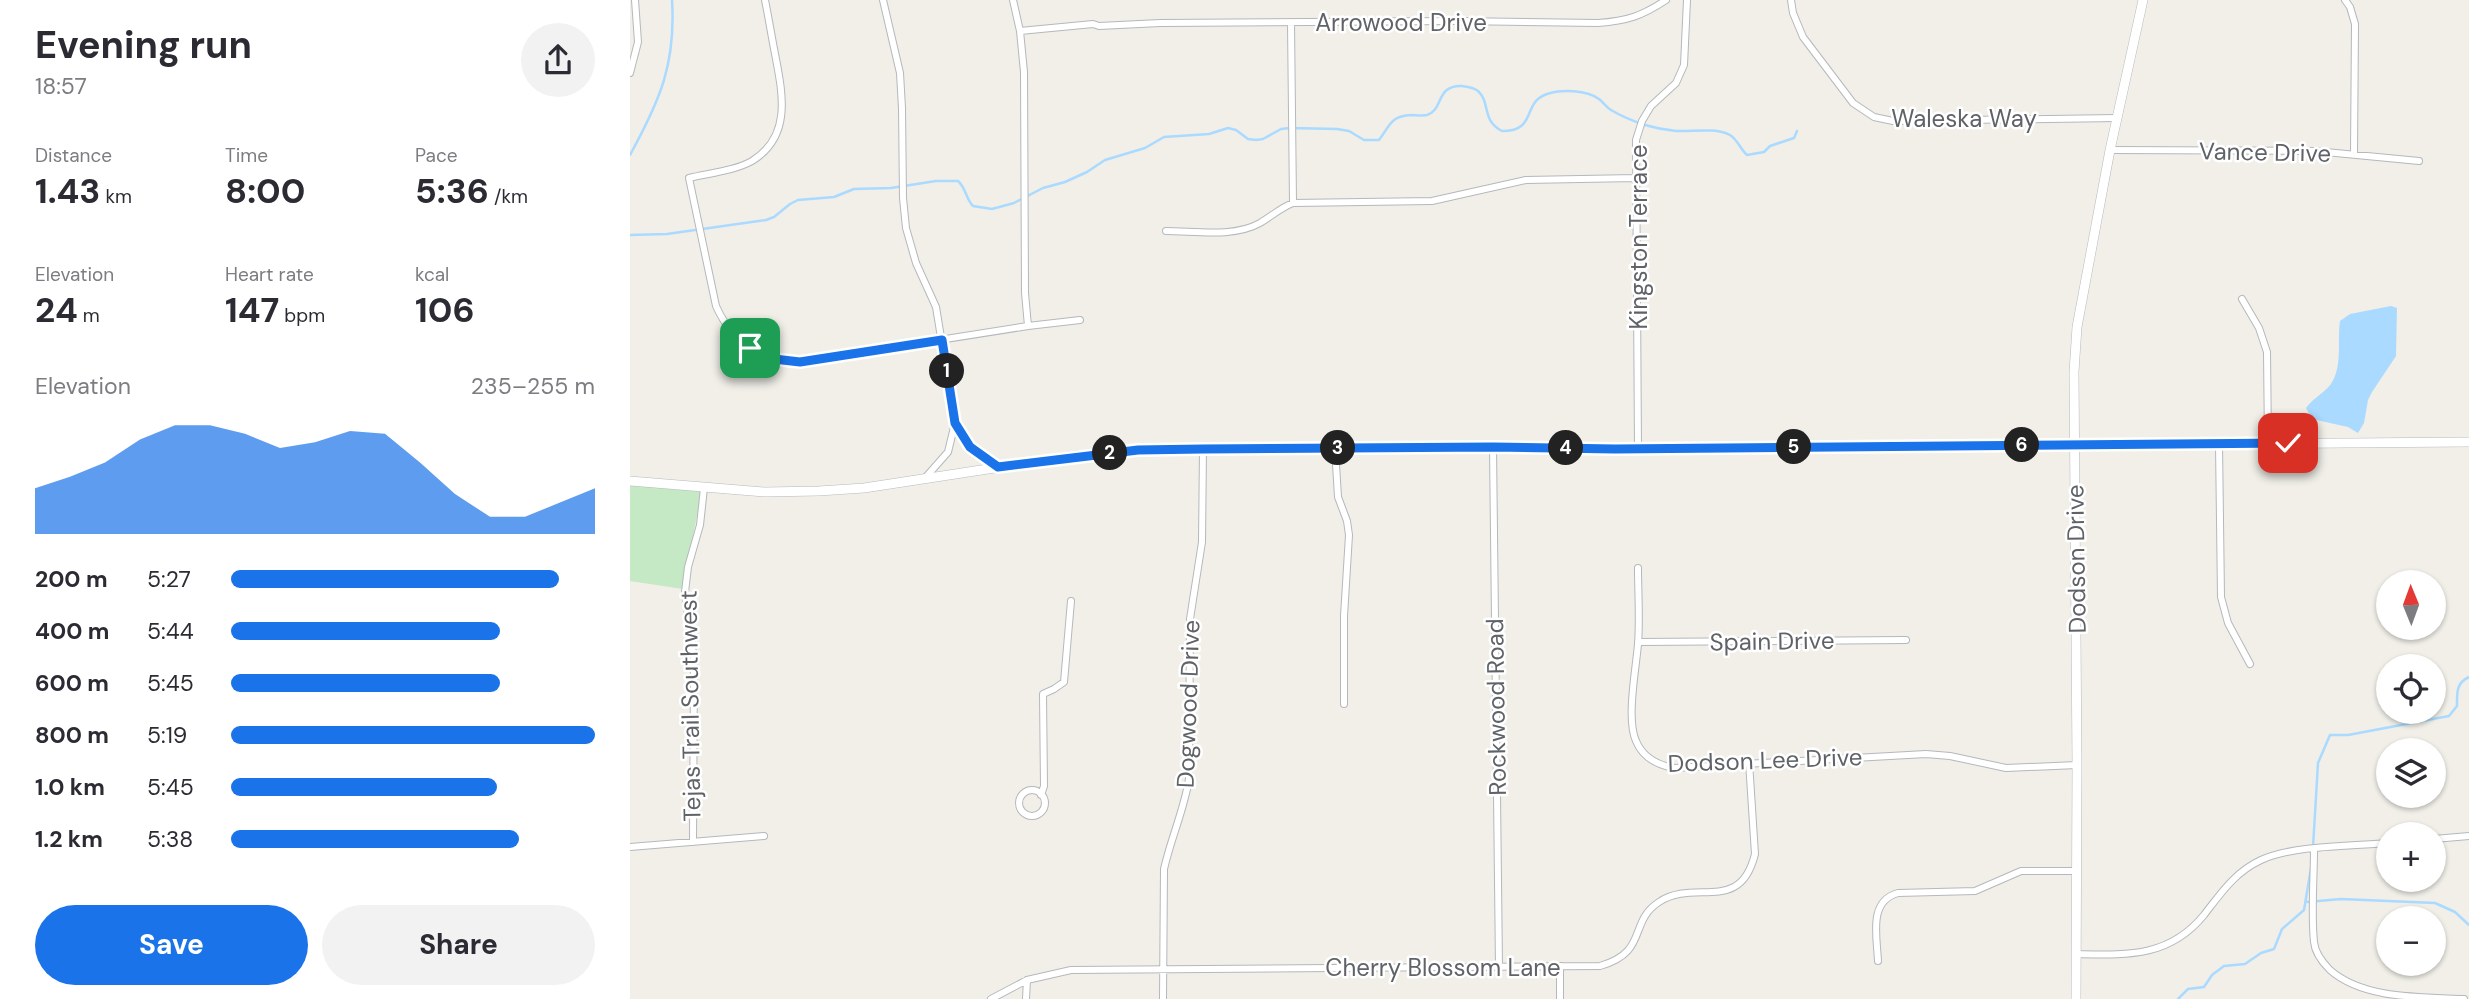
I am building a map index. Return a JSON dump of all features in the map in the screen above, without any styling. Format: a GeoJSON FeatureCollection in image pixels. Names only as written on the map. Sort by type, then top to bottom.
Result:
{"type":"FeatureCollection","features":[{"type":"Feature","properties":{"kind":"street"},"geometry":{"type":"LineString","coordinates":[[630,73],[638,42],[635,0]]}},
{"type":"Feature","properties":{"kind":"street"},"geometry":{"type":"LineString","coordinates":[[765,0],[783,94],[780,126],[768,146],[750,162],[689,178],[716,306],[722,319],[739,340],[762,355],[800,362],[1080,320]]}},
{"type":"Feature","properties":{"kind":"street"},"geometry":{"type":"LineString","coordinates":[[883,0],[900,74],[906,228],[916,263],[936,307],[955,423],[970,447],[998,467]]}},
{"type":"Feature","properties":{"kind":"street"},"geometry":{"type":"LineString","coordinates":[[1013,0],[1020,31],[1024,72],[1025,293],[1028,326]]}},
{"type":"Feature","properties":{"kind":"street","name":"Arrowood Drive"},"geometry":{"type":"LineString","coordinates":[[1020,31],[1076,24],[1621,22],[1643,15],[1666,0]]}},
{"type":"Feature","properties":{"kind":"street","name":"Kingston Terrace"},"geometry":{"type":"LineString","coordinates":[[1637,449],[1636,141],[1642,121],[1651,106],[1676,83],[1685,65],[1687,0]]}},
{"type":"Feature","properties":{"kind":"street","name":"Waleska Way"},"geometry":{"type":"LineString","coordinates":[[1791,0],[1793,13],[1803,37],[1853,103],[1874,117],[1894,121],[2117,118]]}},
{"type":"Feature","properties":{"kind":"street","name":"Dodson Drive"},"geometry":{"type":"LineString","coordinates":[[2076,999],[2074,372],[2077,327],[2110,150],[2143,0]]}},
{"type":"Feature","properties":{"kind":"street"},"geometry":{"type":"LineString","coordinates":[[2345,0],[2355,24],[2354,154]]}},
{"type":"Feature","properties":{"kind":"street"},"geometry":{"type":"LineString","coordinates":[[1291,23],[1293,203]]}},
{"type":"Feature","properties":{"kind":"street","name":"Vance Drive"},"geometry":{"type":"LineString","coordinates":[[2110,150],[2315,151],[2419,162]]}},
{"type":"Feature","properties":{"kind":"street"},"geometry":{"type":"LineString","coordinates":[[1166,231],[1242,230],[1260,223],[1282,207],[1293,203],[1432,201],[1526,180],[1636,178]]}},
{"type":"Feature","properties":{"kind":"street"},"geometry":{"type":"LineString","coordinates":[[2242,299],[2259,328],[2267,352],[2268,443]]}},
{"type":"Feature","properties":{"kind":"street"},"geometry":{"type":"LineString","coordinates":[[925,478],[947,452],[955,423]]}},
{"type":"Feature","properties":{"kind":"street"},"geometry":{"type":"LineString","coordinates":[[630,481],[765,492],[819,491],[1138,450],[2469,442]]}},
{"type":"Feature","properties":{"kind":"street"},"geometry":{"type":"LineString","coordinates":[[2219,444],[2221,597],[2228,623],[2250,664]]}},
{"type":"Feature","properties":{"kind":"street","name":"Rockwood Road"},"geometry":{"type":"LineString","coordinates":[[1493,447],[1499,967]]}},
{"type":"Feature","properties":{"kind":"street"},"geometry":{"type":"LineString","coordinates":[[1335,448],[1338,497],[1349,535],[1344,704]]}},
{"type":"Feature","properties":{"kind":"street","name":"Dogwood Drive"},"geometry":{"type":"LineString","coordinates":[[1163,999],[1164,869],[1185,805],[1189,779],[1190,619],[1202,542],[1203,449]]}},
{"type":"Feature","properties":{"kind":"street","name":"Tejas Trail Southwest"},"geometry":{"type":"LineString","coordinates":[[693,842],[694,661],[685,592],[688,567],[700,525],[704,488]]}},
{"type":"Feature","properties":{"kind":"street","name":"Dodson Lee Drive"},"geometry":{"type":"LineString","coordinates":[[1638,568],[1638,642],[1633,729],[1642,752],[1653,762],[1674,768],[1926,754],[1950,756],[2006,768],[2077,765]]}},
{"type":"Feature","properties":{"kind":"street"},"geometry":{"type":"LineString","coordinates":[[1041,795],[1030,791],[1023,794],[1019,805],[1023,812],[1030,816],[1041,813],[1044,802],[1041,795],[1044,786],[1043,694],[1064,682],[1071,601]]}},
{"type":"Feature","properties":{"kind":"street","name":"Spain Drive"},"geometry":{"type":"LineString","coordinates":[[1638,642],[1906,639]]}},
{"type":"Feature","properties":{"kind":"street","name":"Cherry Blossom Lane"},"geometry":{"type":"LineString","coordinates":[[991,999],[1027,980],[1071,970],[1600,966],[1615,961],[1632,948],[1645,916],[1659,902],[1676,895],[1723,892],[1744,880],[1755,854],[1749,762]]}},
{"type":"Feature","properties":{"kind":"street"},"geometry":{"type":"LineString","coordinates":[[630,846],[764,836]]}},
{"type":"Feature","properties":{"kind":"street"},"geometry":{"type":"LineString","coordinates":[[2446,838],[2469,836]]}},
{"type":"Feature","properties":{"kind":"street"},"geometry":{"type":"LineString","coordinates":[[2076,954],[2123,955],[2158,948],[2193,927],[2225,886],[2247,867],[2277,854],[2376,844]]}},
{"type":"Feature","properties":{"kind":"street"},"geometry":{"type":"LineString","coordinates":[[2314,849],[2314,944],[2323,963],[2339,979],[2372,995],[2464,999]]}},
{"type":"Feature","properties":{"kind":"street"},"geometry":{"type":"LineString","coordinates":[[1878,961],[1877,914],[1883,900],[1890,895],[1975,891],[2021,871],[2077,871]]}},
{"type":"Feature","properties":{"kind":"street"},"geometry":{"type":"LineString","coordinates":[[1560,966],[1560,999]]}},
{"type":"Feature","properties":{"kind":"street"},"geometry":{"type":"LineString","coordinates":[[1026,999],[1027,980]]}},
{"type":"Feature","properties":{"kind":"green space"},"geometry":{"type":"Polygon","coordinates":[[[630,476],[702,489],[683,589],[630,581],[630,476]]]}},
{"type":"Feature","properties":{"kind":"water"},"geometry":{"type":"Polygon","coordinates":[[[2391,306],[2397,308],[2396,356],[2368,400],[2364,423],[2358,433],[2348,427],[2312,419],[2306,408],[2335,377],[2340,321],[2350,314],[2391,306]]]}},
{"type":"Feature","properties":{"kind":"waterway"},"geometry":{"type":"LineString","coordinates":[[630,155],[650,117],[664,81],[673,23],[672,0]]}},
{"type":"Feature","properties":{"kind":"waterway"},"geometry":{"type":"LineString","coordinates":[[630,235],[667,234],[766,220],[798,200],[834,197],[854,189],[891,188],[936,181],[958,181],[973,206],[992,209],[1065,182],[1105,160],[1145,148],[1164,137],[1209,134],[1228,128],[1236,130],[1248,139],[1256,140],[1290,128],[1337,129],[1349,131],[1364,140],[1379,140],[1399,117],[1432,112],[1448,89],[1462,86],[1478,91],[1491,122],[1502,131],[1521,126],[1539,98],[1553,92],[1566,91],[1594,96],[1615,112],[1660,129],[1710,130],[1730,135],[1747,155],[1764,152],[1770,146],[1794,138],[1797,131]]}},
{"type":"Feature","properties":{"kind":"waterway"},"geometry":{"type":"LineString","coordinates":[[2313,847],[2318,763],[2330,735],[2348,735],[2449,716],[2457,706],[2459,685],[2469,677]]}},
{"type":"Feature","properties":{"kind":"waterway"},"geometry":{"type":"LineString","coordinates":[[2178,999],[2188,989],[2204,987],[2212,975],[2224,966],[2245,964],[2261,953],[2274,949],[2282,929],[2304,910],[2311,868]]}},
{"type":"Feature","properties":{"kind":"waterway"},"geometry":{"type":"LineString","coordinates":[[2307,902],[2341,899],[2435,903],[2455,912],[2469,925]]}},
{"type":"Feature","properties":{"kind":"route"},"geometry":{"type":"LineString","coordinates":[[750,348],[774,359],[800,362],[942,340],[955,423],[970,447],[998,467],[1138,450],[2288,443]]}}]}
